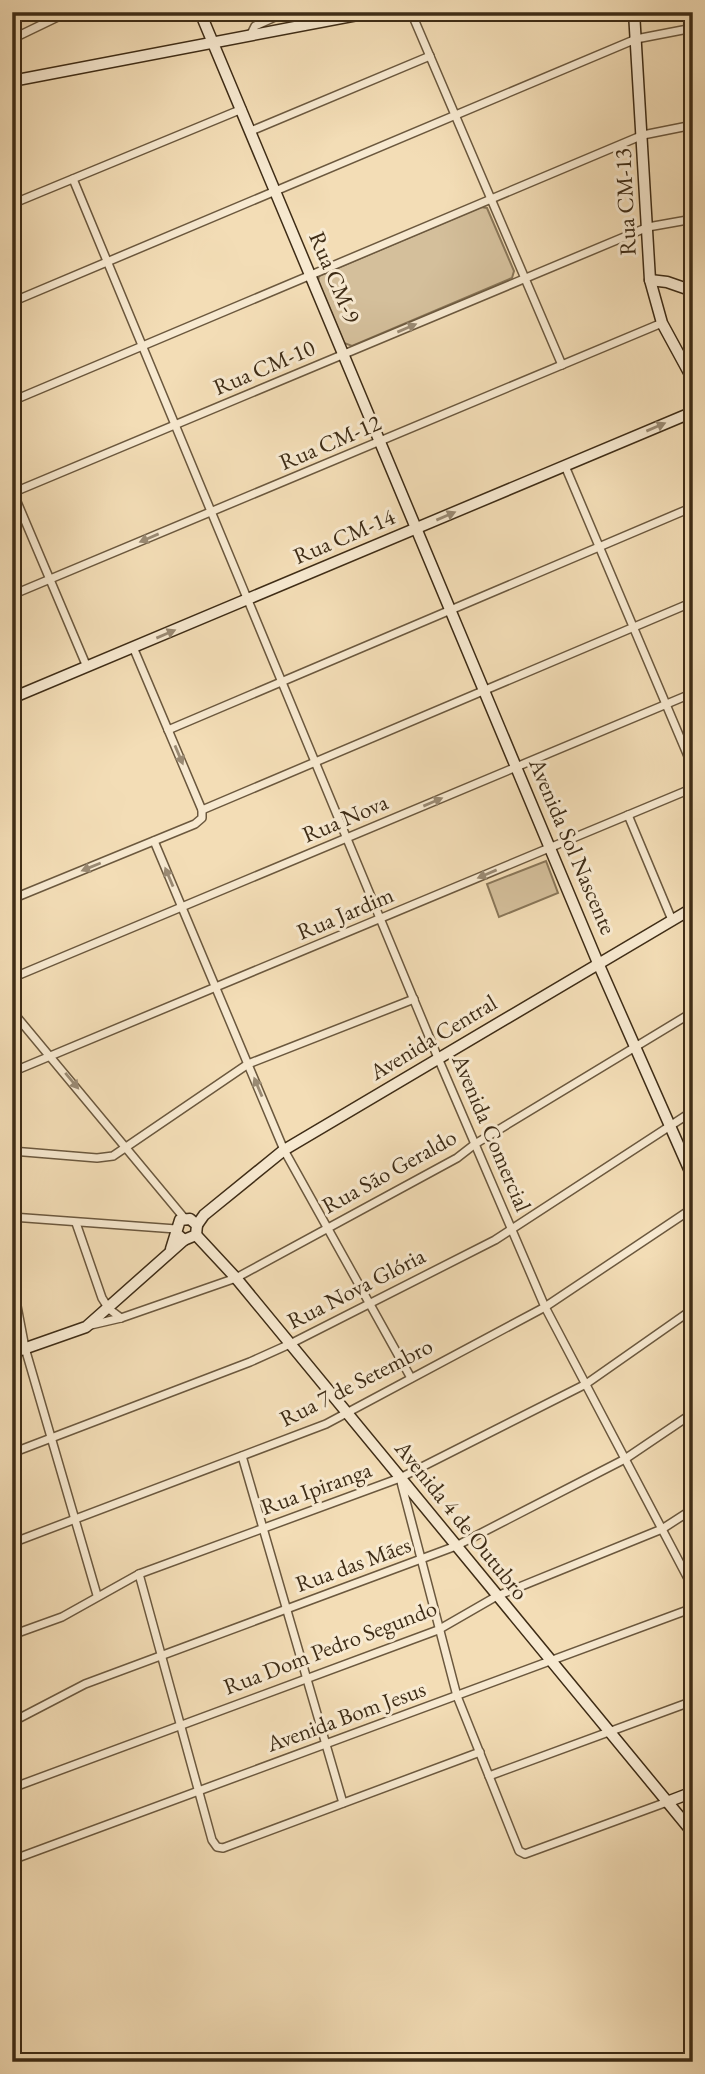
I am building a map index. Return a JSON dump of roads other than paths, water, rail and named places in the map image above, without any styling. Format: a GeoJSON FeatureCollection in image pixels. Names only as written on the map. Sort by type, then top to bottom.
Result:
{"type":"FeatureCollection","features":[{"type":"Feature","properties":{"kind":"street"},"geometry":{"type":"LineString","coordinates":[[12,39],[68,12]]}},
{"type":"Feature","properties":{"kind":"street","name":"Rua CM-9"},"geometry":{"type":"LineString","coordinates":[[200,12],[416,528]]}},
{"type":"Feature","properties":{"kind":"street"},"geometry":{"type":"LineString","coordinates":[[250,36],[256,26],[286,12]]}},
{"type":"Feature","properties":{"kind":"street"},"geometry":{"type":"LineString","coordinates":[[12,81],[373,12]]}},
{"type":"Feature","properties":{"kind":"street"},"geometry":{"type":"LineString","coordinates":[[411,12],[562,365]]}},
{"type":"Feature","properties":{"kind":"street","name":"Rua CM-13"},"geometry":{"type":"LineString","coordinates":[[634,12],[650,280],[662,323],[693,380]]}},
{"type":"Feature","properties":{"kind":"street"},"geometry":{"type":"LineString","coordinates":[[12,302],[636,40],[693,28]]}},
{"type":"Feature","properties":{"kind":"street"},"geometry":{"type":"LineString","coordinates":[[251,131],[430,56]]}},
{"type":"Feature","properties":{"kind":"street"},"geometry":{"type":"LineString","coordinates":[[12,204],[242,108]]}},
{"type":"Feature","properties":{"kind":"street"},"geometry":{"type":"LineString","coordinates":[[12,401],[643,135],[693,125]]}},
{"type":"Feature","properties":{"kind":"street","name":"Avenida Comercial"},"geometry":{"type":"LineString","coordinates":[[73,178],[438,1058],[545,1307],[693,1588]]}},
{"type":"Feature","properties":{"kind":"street","name":"Rua CM-10"},"geometry":{"type":"LineString","coordinates":[[13,492],[648,227],[693,219]]}},
{"type":"Feature","properties":{"kind":"street"},"geometry":{"type":"LineString","coordinates":[[650,280],[667,282],[693,291]]}},
{"type":"Feature","properties":{"kind":"street","name":"Rua CM-12"},"geometry":{"type":"LineString","coordinates":[[12,596],[662,323]]}},
{"type":"Feature","properties":{"kind":"street","name":"Rua CM-14"},"geometry":{"type":"LineString","coordinates":[[12,698],[693,412]]}},
{"type":"Feature","properties":{"kind":"street"},"geometry":{"type":"LineString","coordinates":[[565,466],[693,768]]}},
{"type":"Feature","properties":{"kind":"street"},"geometry":{"type":"LineString","coordinates":[[13,492],[87,667]]}},
{"type":"Feature","properties":{"kind":"street"},"geometry":{"type":"LineString","coordinates":[[168,730],[693,507]]}},
{"type":"Feature","properties":{"kind":"street","name":"Avenida Sol Nascente"},"geometry":{"type":"LineString","coordinates":[[416,528],[598,963],[693,1178]]}},
{"type":"Feature","properties":{"kind":"street"},"geometry":{"type":"LineString","coordinates":[[12,899],[195,824],[202,814],[316,762],[693,602]]}},
{"type":"Feature","properties":{"kind":"street"},"geometry":{"type":"LineString","coordinates":[[133,648],[202,814]]}},
{"type":"Feature","properties":{"kind":"street","name":"Rua Nova"},"geometry":{"type":"LineString","coordinates":[[12,978],[693,693]]}},
{"type":"Feature","properties":{"kind":"street","name":"Rua Jardim"},"geometry":{"type":"LineString","coordinates":[[12,1072],[693,788]]}},
{"type":"Feature","properties":{"kind":"street"},"geometry":{"type":"LineString","coordinates":[[628,816],[672,920]]}},
{"type":"Feature","properties":{"kind":"street"},"geometry":{"type":"LineString","coordinates":[[154,841],[284,1150],[411,1378]]}},
{"type":"Feature","properties":{"kind":"street","name":"Avenida Central"},"geometry":{"type":"LineString","coordinates":[[179,1234],[284,1150],[693,908]]}},
{"type":"Feature","properties":{"kind":"street"},"geometry":{"type":"LineString","coordinates":[[12,1151],[97,1158],[113,1156],[248,1064],[414,999]]}},
{"type":"Feature","properties":{"kind":"street"},"geometry":{"type":"LineString","coordinates":[[12,1010],[192,1224],[179,1234],[171,1249],[144,1278],[86,1326],[12,1353]]}},
{"type":"Feature","properties":{"kind":"street","name":"Rua São Geraldo"},"geometry":{"type":"LineString","coordinates":[[86,1326],[121,1318],[236,1278],[457,1158],[475,1143],[693,1012]]}},
{"type":"Feature","properties":{"kind":"street","name":"Rua Nova Glória"},"geometry":{"type":"LineString","coordinates":[[12,1453],[250,1362],[290,1343],[495,1240],[669,1124],[693,1111]]}},
{"type":"Feature","properties":{"kind":"street","name":"Rua 7 de Setembro"},"geometry":{"type":"LineString","coordinates":[[12,1543],[326,1424],[545,1307],[693,1208]]}},
{"type":"Feature","properties":{"kind":"street"},"geometry":{"type":"LineString","coordinates":[[12,1217],[179,1234]]}},
{"type":"Feature","properties":{"kind":"street"},"geometry":{"type":"LineString","coordinates":[[76,1223],[109,1309],[121,1318]]}},
{"type":"Feature","properties":{"kind":"street","name":"Avenida 4 de Outubro"},"geometry":{"type":"LineString","coordinates":[[192,1224],[693,1833]]}},
{"type":"Feature","properties":{"kind":"street"},"geometry":{"type":"LineString","coordinates":[[12,1280],[25,1348],[97,1595]]}},
{"type":"Feature","properties":{"kind":"street","name":"Rua Ipiranga"},"geometry":{"type":"LineString","coordinates":[[12,1635],[62,1617],[97,1595],[139,1574],[400,1478],[586,1384],[693,1309]]}},
{"type":"Feature","properties":{"kind":"street","name":"Rua das Mães"},"geometry":{"type":"LineString","coordinates":[[12,1722],[85,1684],[456,1546],[625,1459],[693,1413]]}},
{"type":"Feature","properties":{"kind":"street"},"geometry":{"type":"LineString","coordinates":[[242,1457],[343,1803]]}},
{"type":"Feature","properties":{"kind":"street"},"geometry":{"type":"LineString","coordinates":[[400,1478],[457,1696],[519,1851],[525,1854],[693,1792]]}},
{"type":"Feature","properties":{"kind":"street","name":"Rua Dom Pedro Segundo"},"geometry":{"type":"LineString","coordinates":[[12,1788],[439,1630],[497,1596],[662,1529],[693,1509]]}},
{"type":"Feature","properties":{"kind":"street"},"geometry":{"type":"LineString","coordinates":[[139,1574],[212,1840],[217,1847],[223,1848],[480,1752]]}},
{"type":"Feature","properties":{"kind":"street","name":"Avenida Bom Jesus"},"geometry":{"type":"LineString","coordinates":[[12,1860],[693,1608]]}},
{"type":"Feature","properties":{"kind":"street"},"geometry":{"type":"LineString","coordinates":[[489,1776],[693,1701]]}}]}
